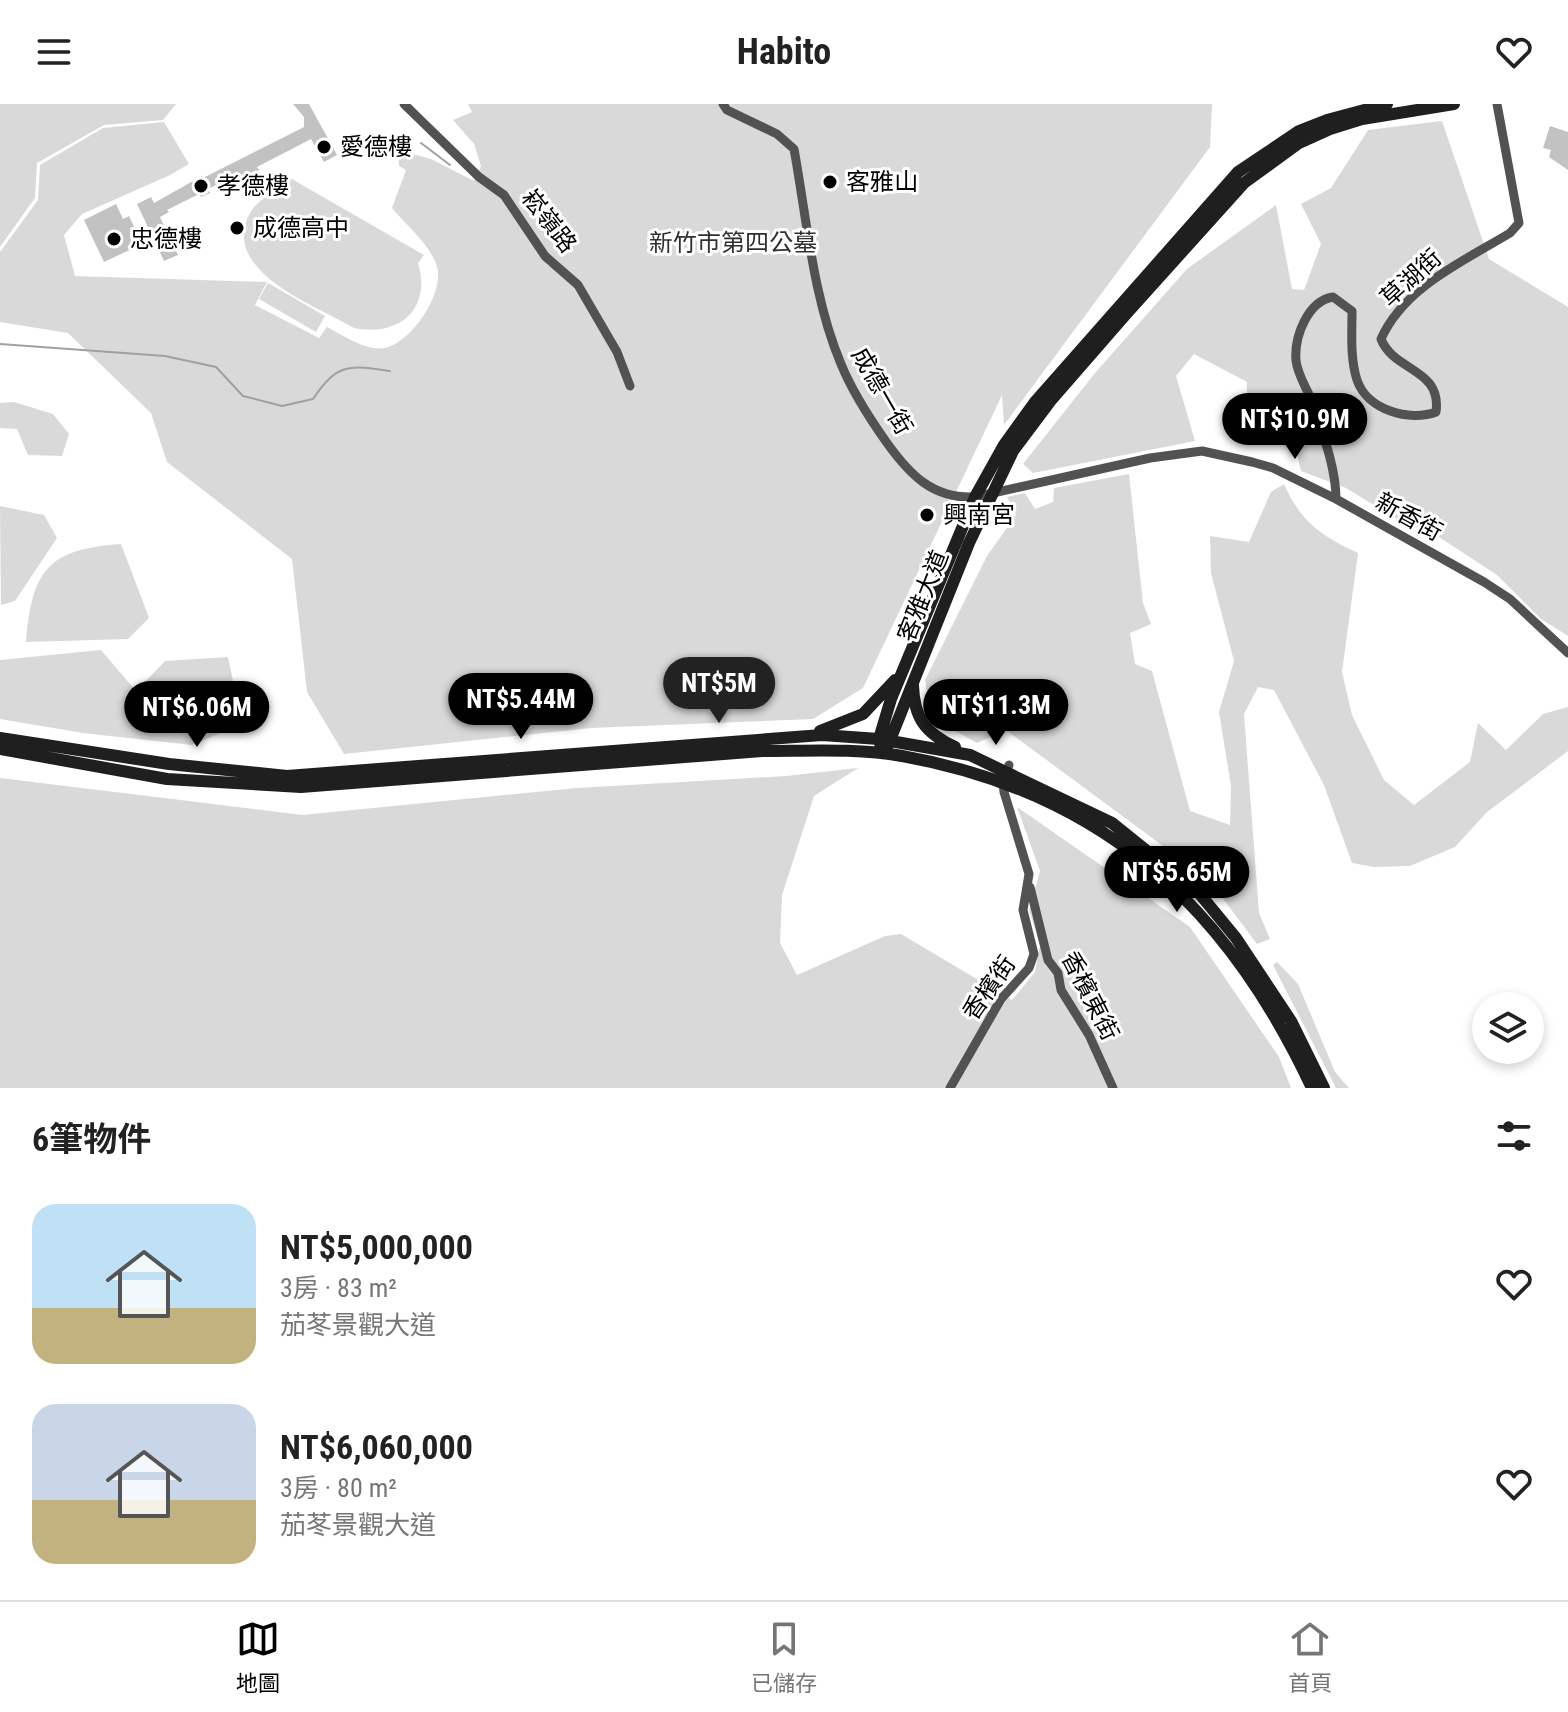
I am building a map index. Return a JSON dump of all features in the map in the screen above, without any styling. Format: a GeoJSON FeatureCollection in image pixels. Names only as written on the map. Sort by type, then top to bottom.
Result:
{"type":"FeatureCollection","features":[{"type":"Feature","properties":{"kind":"street","name":"崧嶺路"},"geometry":{"type":"LineString","coordinates":[[404,104],[479,177],[504,195],[545,256],[578,285],[617,352],[630,386]]}},
{"type":"Feature","properties":{"kind":"street","name":"成德一街"},"geometry":{"type":"LineString","coordinates":[[723,104],[727,110],[777,134],[794,149],[832,339],[841,366],[882,436],[902,463],[937,492],[951,497],[975,497]]}},
{"type":"Feature","properties":{"kind":"street"},"geometry":{"type":"LineString","coordinates":[[1328,124],[1387,104]]}},
{"type":"Feature","properties":{"kind":"street"},"geometry":{"type":"LineString","coordinates":[[1328,124],[1454,104]]}},
{"type":"Feature","properties":{"kind":"street","name":"草湖街"},"geometry":{"type":"LineString","coordinates":[[1336,499],[1336,483],[1311,398],[1296,362],[1312,306],[1322,299],[1333,297],[1352,311],[1354,369],[1358,385],[1372,399],[1393,412],[1409,417],[1436,412],[1438,398],[1431,383],[1387,353],[1381,339],[1386,328],[1430,282],[1510,233],[1519,223],[1497,104]]}},
{"type":"Feature","properties":{"kind":"street","name":"客雅大道"},"geometry":{"type":"LineString","coordinates":[[885,740],[975,497],[1004,445],[1035,402],[1238,172],[1291,135],[1328,124]]}},
{"type":"Feature","properties":{"kind":"street","name":"客雅大道"},"geometry":{"type":"LineString","coordinates":[[908,675],[990,492],[1013,451],[1052,399],[1244,183],[1328,124]]}},
{"type":"Feature","properties":{"kind":"street","name":"新香街"},"geometry":{"type":"LineString","coordinates":[[975,497],[1150,458],[1202,451],[1273,468],[1336,499],[1510,599],[1568,653]]}},
{"type":"Feature","properties":{"kind":"street"},"geometry":{"type":"LineString","coordinates":[[650,755],[792,737],[829,729],[863,714],[908,675],[918,719],[937,738],[1112,823],[1199,893],[1256,963],[1291,1021],[1324,1088]]}},
{"type":"Feature","properties":{"kind":"street"},"geometry":{"type":"LineString","coordinates":[[792,737],[885,740],[970,755]]}},
{"type":"Feature","properties":{"kind":"street"},"geometry":{"type":"LineString","coordinates":[[0,738],[252,775],[396,774],[650,755],[838,750],[1006,773],[1138,856],[1192,903],[1247,970],[1282,1024],[1312,1088]]}},
{"type":"Feature","properties":{"kind":"street"},"geometry":{"type":"LineString","coordinates":[[882,754],[885,740]]}},
{"type":"Feature","properties":{"kind":"street"},"geometry":{"type":"LineString","coordinates":[[0,749],[167,779],[242,785],[301,787],[396,774]]}},
{"type":"Feature","properties":{"kind":"street","name":"香檳街"},"geometry":{"type":"LineString","coordinates":[[950,1088],[1001,999],[1032,962],[1034,954],[1023,910],[1029,874],[1006,773]]}},
{"type":"Feature","properties":{"kind":"street","name":"香檳東街"},"geometry":{"type":"LineString","coordinates":[[1029,874],[1033,906],[1048,960],[1058,973],[1061,990],[1089,1035],[1113,1088]]}},
{"type":"Feature","properties":{"kind":"green space"},"geometry":{"type":"Polygon","coordinates":[[[0,104],[176,104],[163,120],[104,125],[37,163],[35,198],[0,247],[0,104]]]}},
{"type":"Feature","properties":{"kind":"green space","name":"新竹市第四公墓"},"geometry":{"type":"Polygon","coordinates":[[[468,104],[1212,104],[1210,147],[1004,425],[1002,395],[863,688],[813,719],[591,728],[344,754],[307,692],[292,559],[167,462],[151,413],[68,333],[0,322],[0,252],[38,200],[40,165],[103,128],[164,122],[189,164],[82,214],[64,235],[75,276],[267,282],[255,305],[319,338],[327,327],[362,345],[384,348],[404,337],[423,316],[431,303],[438,278],[437,267],[429,251],[392,208],[406,170],[399,166],[398,150],[431,159],[474,181],[481,166],[474,144],[453,120],[472,112],[468,104]]]}},
{"type":"Feature","properties":{"kind":"green space"},"geometry":{"type":"Polygon","coordinates":[[[1442,121],[1489,259],[1568,307],[1568,636],[1541,619],[1497,575],[1439,537],[1395,518],[1346,488],[1301,471],[1290,425],[1246,424],[1247,382],[1194,354],[1176,376],[1195,441],[1033,473],[1023,464],[1095,373],[1187,269],[1276,205],[1292,289],[1304,290],[1321,244],[1301,204],[1331,188],[1368,130],[1442,121]]]}},
{"type":"Feature","properties":{"kind":"green space"},"geometry":{"type":"Polygon","coordinates":[[[290,178],[424,255],[418,263],[421,279],[416,306],[398,324],[370,330],[354,328],[296,297],[259,269],[248,252],[244,234],[250,213],[290,178]]]}},
{"type":"Feature","properties":{"kind":"green space"},"geometry":{"type":"Polygon","coordinates":[[[268,283],[325,316],[316,332],[259,299],[268,283]]]}},
{"type":"Feature","properties":{"kind":"green space"},"geometry":{"type":"Polygon","coordinates":[[[14,402],[53,414],[69,434],[62,456],[28,455],[17,429],[0,428],[0,403],[14,402]]]}},
{"type":"Feature","properties":{"kind":"green space"},"geometry":{"type":"Polygon","coordinates":[[[1129,474],[1143,603],[1151,624],[1130,633],[1135,664],[1152,671],[1190,811],[1230,825],[1231,786],[1219,712],[1234,661],[1211,573],[1210,536],[1249,542],[1271,492],[1284,484],[1297,508],[1313,526],[1358,553],[1342,672],[1352,715],[1384,780],[1414,805],[1470,762],[1478,723],[1506,750],[1543,714],[1568,707],[1568,751],[1487,812],[1455,847],[1410,866],[1374,867],[1352,863],[1324,785],[1274,690],[1258,687],[1244,714],[1259,913],[1270,939],[1257,944],[1209,880],[1006,730],[977,743],[932,718],[925,680],[987,556],[1016,515],[1007,497],[1025,493],[1035,509],[1053,502],[1054,488],[1129,474]]]}},
{"type":"Feature","properties":{"kind":"green space"},"geometry":{"type":"Polygon","coordinates":[[[0,506],[44,515],[57,538],[15,601],[1,605],[0,506]]]}},
{"type":"Feature","properties":{"kind":"green space"},"geometry":{"type":"Polygon","coordinates":[[[121,544],[149,618],[128,639],[26,642],[33,597],[48,568],[76,551],[121,544]]]}},
{"type":"Feature","properties":{"kind":"green space"},"geometry":{"type":"Polygon","coordinates":[[[101,650],[136,691],[165,661],[228,657],[242,724],[192,745],[83,733],[0,719],[0,660],[101,650]]]}},
{"type":"Feature","properties":{"kind":"green space"},"geometry":{"type":"Polygon","coordinates":[[[858,768],[814,796],[782,895],[780,943],[797,975],[885,936],[901,934],[1012,1000],[1035,972],[1040,945],[1029,910],[1040,871],[1017,807],[1190,927],[1279,1057],[1291,1088],[0,1088],[0,778],[302,815],[577,788],[786,776],[858,768]]]}},
{"type":"Feature","properties":{"kind":"green space"},"geometry":{"type":"Polygon","coordinates":[[[1277,962],[1298,984],[1335,1072],[1349,1088],[1336,1088],[1273,965],[1277,962]]]}},
{"type":"Feature","properties":{"kind":"building"},"geometry":{"type":"Polygon","coordinates":[[[293,104],[309,104],[337,155],[324,162],[311,139],[257,167],[261,174],[255,177],[253,172],[241,178],[239,174],[208,189],[210,193],[201,197],[199,194],[167,210],[169,212],[160,217],[178,255],[164,261],[137,204],[151,197],[154,203],[304,127],[304,117],[293,104]]]}},
{"type":"Feature","properties":{"kind":"building"},"geometry":{"type":"Polygon","coordinates":[[[1550,126],[1568,132],[1568,170],[1549,157],[1551,150],[1543,148],[1550,126]]]}},
{"type":"Feature","properties":{"kind":"building","name":"忠德樓"},"geometry":{"type":"Polygon","coordinates":[[[116,204],[123,219],[129,216],[138,246],[104,262],[84,220],[116,204]]]}},
{"type":"Feature","properties":{"kind":"waterway"},"geometry":{"type":"LineString","coordinates":[[421,143],[450,165]]}},
{"type":"Feature","properties":{"kind":"waterway"},"geometry":{"type":"LineString","coordinates":[[0,344],[165,356],[216,367],[243,396],[282,406],[313,399],[329,379],[345,369],[390,371]]}},
{"type":"Feature","properties":{"kind":"place","name":"愛德樓"},"geometry":{"type":"Point","coordinates":[324,147]}},
{"type":"Feature","properties":{"kind":"place","name":"客雅山"},"geometry":{"type":"Point","coordinates":[830,182]}},
{"type":"Feature","properties":{"kind":"place","name":"孝德樓"},"geometry":{"type":"Point","coordinates":[201,186]}},
{"type":"Feature","properties":{"kind":"place","name":"成德高中"},"geometry":{"type":"Point","coordinates":[237,228]}},
{"type":"Feature","properties":{"kind":"place","name":"忠德樓"},"geometry":{"type":"Point","coordinates":[114,239]}},
{"type":"Feature","properties":{"kind":"place","name":"興南宮"},"geometry":{"type":"Point","coordinates":[927,515]}}]}
